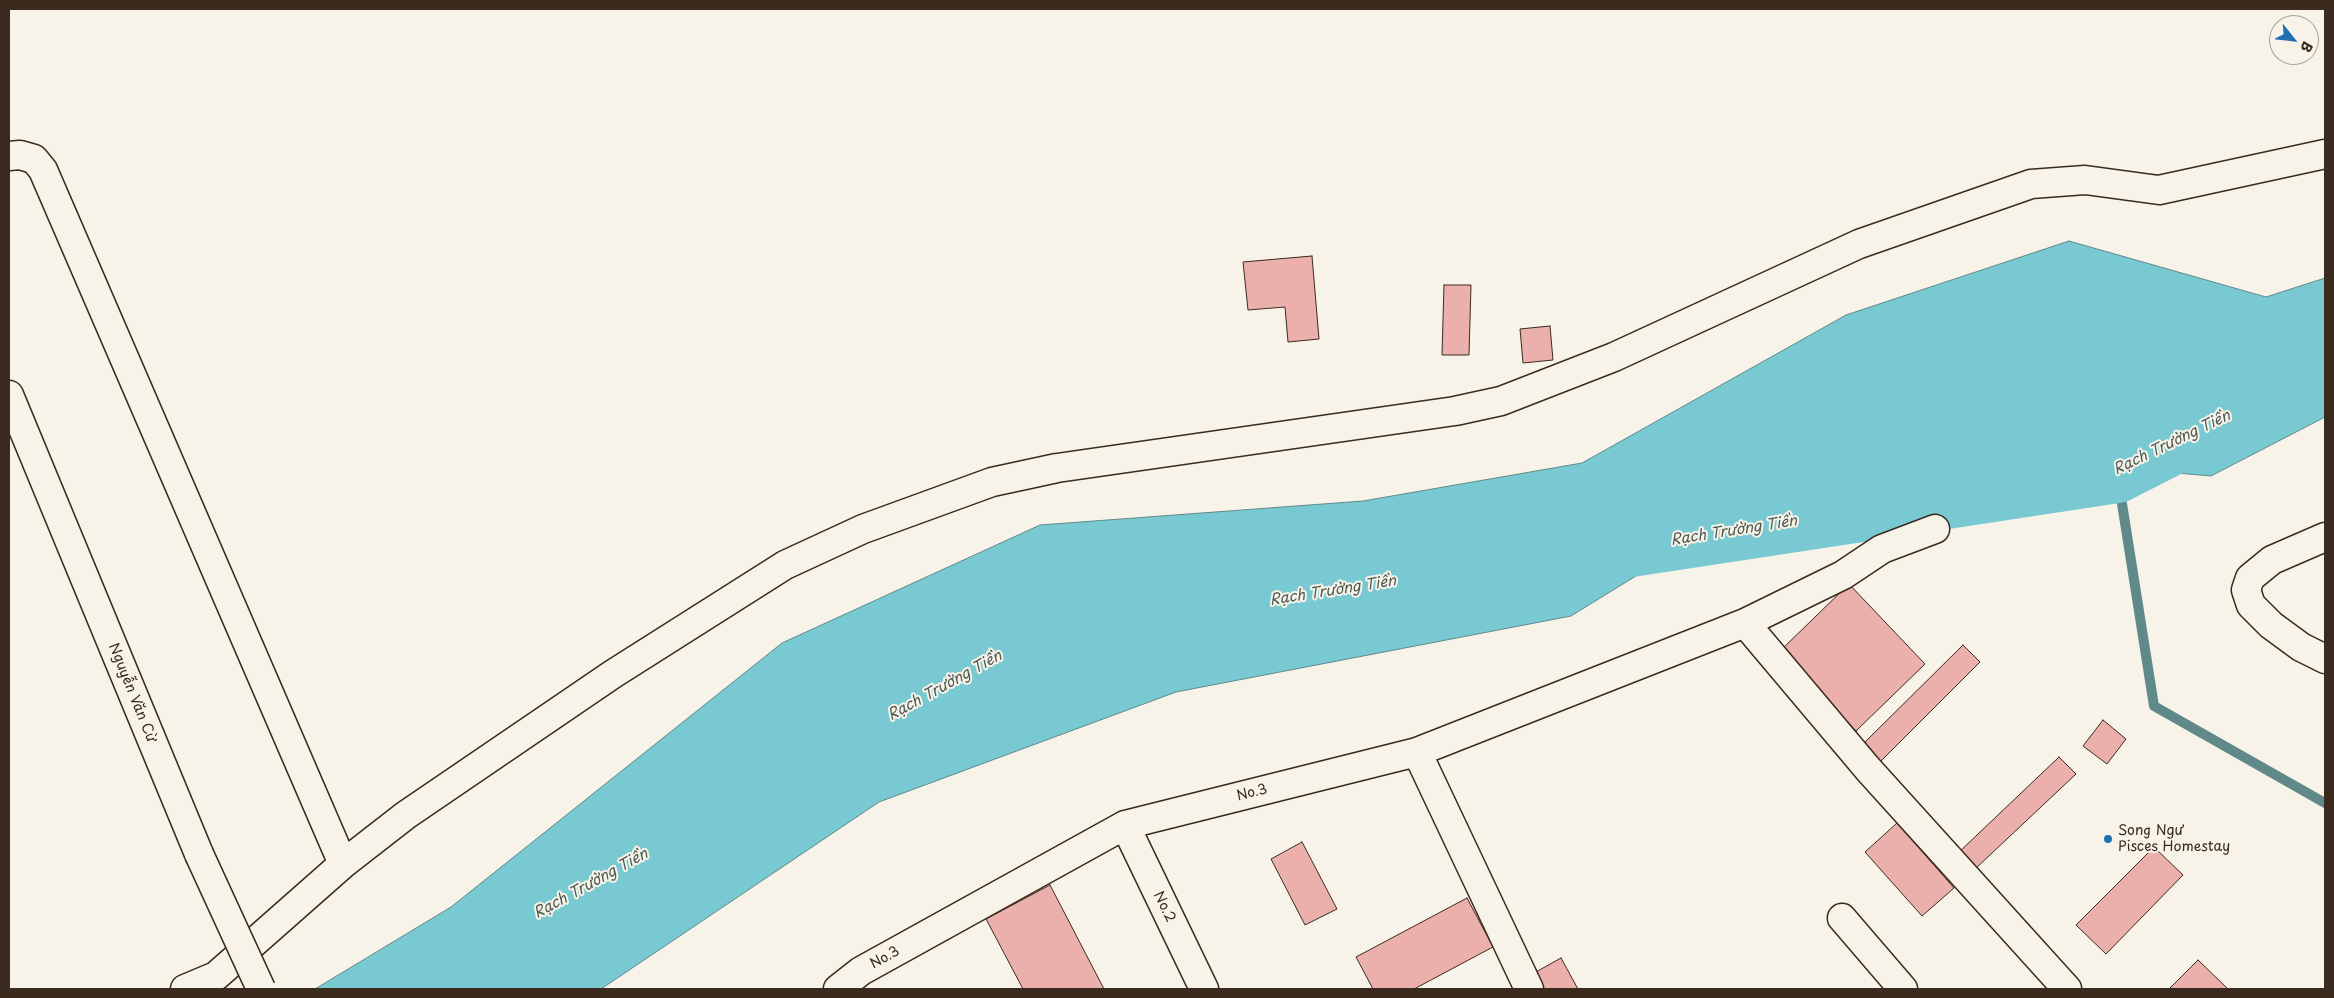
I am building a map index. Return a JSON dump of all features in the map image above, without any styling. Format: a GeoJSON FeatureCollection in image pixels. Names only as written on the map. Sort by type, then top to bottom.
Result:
{"type":"FeatureCollection","features":[{"type":"Feature","properties":{"kind":"street"},"geometry":{"type":"LineString","coordinates":[[185,989],[216,976],[344,864],[406,815],[622,669],[785,565],[863,528],[992,482],[1057,468],[1479,407],[1502,401],[1657,338],[1858,244],[2031,184],[2085,180],[2159,190],[2325,154]]}},
{"type":"Feature","properties":{"kind":"street"},"geometry":{"type":"LineString","coordinates":[[9,156],[20,155],[34,159],[43,170],[344,864]]}},
{"type":"Feature","properties":{"kind":"street","name":"Nguyễn Văn Cừ"},"geometry":{"type":"LineString","coordinates":[[9,395],[199,854],[261,989]]}},
{"type":"Feature","properties":{"kind":"street","name":"No.3"},"geometry":{"type":"LineString","coordinates":[[838,989],[865,980],[1125,825],[1417,752],[1745,623],[1843,575],[1882,549],[1935,529]]}},
{"type":"Feature","properties":{"kind":"street"},"geometry":{"type":"LineString","coordinates":[[2325,537],[2272,560],[2250,578],[2246,590],[2251,605],[2271,626],[2301,647],[2325,660]]}},
{"type":"Feature","properties":{"kind":"street"},"geometry":{"type":"LineString","coordinates":[[1745,623],[1868,769],[2067,989]]}},
{"type":"Feature","properties":{"kind":"street"},"geometry":{"type":"LineString","coordinates":[[1417,752],[1529,989]]}},
{"type":"Feature","properties":{"kind":"street","name":"No.2"},"geometry":{"type":"LineString","coordinates":[[1125,825],[1204,989]]}},
{"type":"Feature","properties":{"kind":"street"},"geometry":{"type":"LineString","coordinates":[[1842,918],[1903,989]]}},
{"type":"Feature","properties":{"kind":"water"},"geometry":{"type":"Polygon","coordinates":[[[2069,241],[2266,297],[2325,278],[2325,417],[2211,476],[2015,459],[1756,502],[1571,616],[1176,692],[879,802],[601,989],[315,989],[451,907],[782,643],[1040,525],[1363,501],[1582,463],[1846,315],[2069,241]]]}},
{"type":"Feature","properties":{"kind":"building"},"geometry":{"type":"Polygon","coordinates":[[[1312,256],[1319,339],[1288,342],[1285,307],[1248,310],[1243,262],[1312,256]]]}},
{"type":"Feature","properties":{"kind":"building"},"geometry":{"type":"Polygon","coordinates":[[[1444,285],[1471,285],[1469,355],[1442,355],[1444,285]]]}},
{"type":"Feature","properties":{"kind":"building"},"geometry":{"type":"Polygon","coordinates":[[[1550,326],[1553,360],[1523,363],[1520,329],[1550,326]]]}},
{"type":"Feature","properties":{"kind":"building"},"geometry":{"type":"Polygon","coordinates":[[[1849,584],[1925,664],[1856,731],[1780,651],[1849,584]]]}},
{"type":"Feature","properties":{"kind":"building"},"geometry":{"type":"Polygon","coordinates":[[[1963,645],[1980,662],[1879,763],[1862,745],[1963,645]]]}},
{"type":"Feature","properties":{"kind":"building"},"geometry":{"type":"Polygon","coordinates":[[[2103,720],[2126,739],[2107,764],[2083,746],[2103,720]]]}},
{"type":"Feature","properties":{"kind":"building"},"geometry":{"type":"Polygon","coordinates":[[[2059,757],[2076,774],[1974,870],[1957,854],[2059,757]]]}},
{"type":"Feature","properties":{"kind":"building"},"geometry":{"type":"Polygon","coordinates":[[[1897,823],[1954,888],[1922,916],[1865,852],[1897,823]]]}},
{"type":"Feature","properties":{"kind":"building"},"geometry":{"type":"Polygon","coordinates":[[[1302,842],[1337,909],[1305,925],[1271,859],[1302,842]]]}},
{"type":"Feature","properties":{"kind":"building"},"geometry":{"type":"Polygon","coordinates":[[[2154,847],[2183,875],[2106,954],[2076,925],[2154,847]]]}},
{"type":"Feature","properties":{"kind":"building"},"geometry":{"type":"Polygon","coordinates":[[[1050,885],[1104,989],[1023,989],[986,919],[1050,885]]]}},
{"type":"Feature","properties":{"kind":"building"},"geometry":{"type":"Polygon","coordinates":[[[1467,898],[1493,947],[1414,989],[1373,989],[1356,957],[1467,898]]]}},
{"type":"Feature","properties":{"kind":"building"},"geometry":{"type":"Polygon","coordinates":[[[1561,958],[1578,989],[1543,989],[1534,973],[1561,958]]]}},
{"type":"Feature","properties":{"kind":"building"},"geometry":{"type":"Polygon","coordinates":[[[2198,960],[2228,989],[2169,989],[2198,960]]]}},
{"type":"Feature","properties":{"kind":"waterway","name":"Rạch Trường Tiền"},"geometry":{"type":"LineString","coordinates":[[1617,548],[2117,472],[2325,366]]}},
{"type":"Feature","properties":{"kind":"waterway"},"geometry":{"type":"LineString","coordinates":[[2117,472],[2154,706],[2325,803]]}},
{"type":"Feature","properties":{"kind":"place","name":"Song Ngư Pisces Homestay"},"geometry":{"type":"Point","coordinates":[2108,839]}}]}
